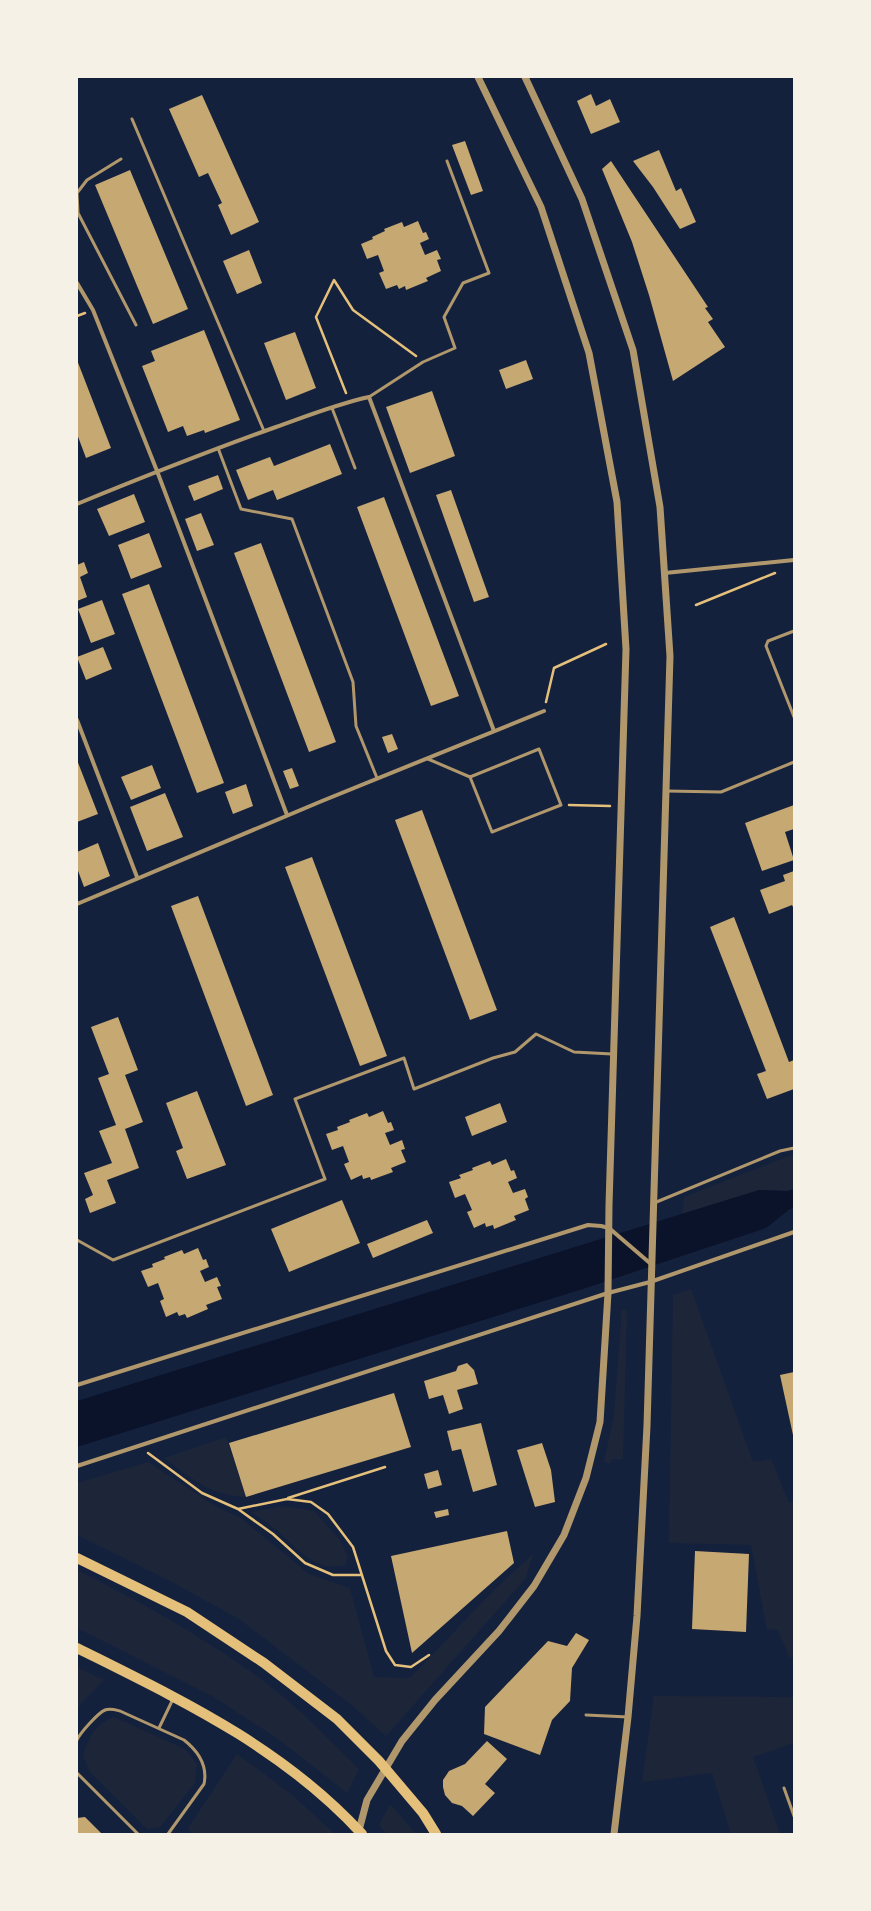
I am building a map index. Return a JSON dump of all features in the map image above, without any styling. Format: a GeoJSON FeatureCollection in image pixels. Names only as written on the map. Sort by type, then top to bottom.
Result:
{"type":"FeatureCollection","features":[{"type":"Feature","properties":{"kind":"main road"},"geometry":{"type":"LineString","coordinates":[[77,1558],[187,1612],[264,1663],[337,1719],[379,1761],[423,1813],[436,1834]]}},
{"type":"Feature","properties":{"kind":"main road"},"geometry":{"type":"LineString","coordinates":[[77,1648],[199,1710],[256,1744],[301,1777],[349,1820],[362,1834]]}},
{"type":"Feature","properties":{"kind":"street"},"geometry":{"type":"LineString","coordinates":[[358,1834],[367,1800],[402,1741],[435,1700],[499,1631],[534,1586],[564,1535],[586,1478],[600,1422],[608,1293],[626,648],[618,502],[590,353],[541,207],[478,77]]}},
{"type":"Feature","properties":{"kind":"street"},"geometry":{"type":"LineString","coordinates":[[525,77],[582,199],[633,350],[660,507],[670,656],[667,791],[650,1282],[647,1426],[637,1616],[628,1717],[614,1834]]}},
{"type":"Feature","properties":{"kind":"street"},"geometry":{"type":"LineString","coordinates":[[77,283],[93,310],[157,471],[287,815]]}},
{"type":"Feature","properties":{"kind":"street"},"geometry":{"type":"LineString","coordinates":[[77,504],[218,448],[349,401],[369,397],[494,731]]}},
{"type":"Feature","properties":{"kind":"street"},"geometry":{"type":"LineString","coordinates":[[665,573],[794,560]]}},
{"type":"Feature","properties":{"kind":"street"},"geometry":{"type":"LineString","coordinates":[[77,904],[137,877],[287,815],[544,711]]}},
{"type":"Feature","properties":{"kind":"street"},"geometry":{"type":"LineString","coordinates":[[77,720],[137,877]]}},
{"type":"Feature","properties":{"kind":"street"},"geometry":{"type":"LineString","coordinates":[[77,1385],[588,1225],[609,1228],[651,1264]]}},
{"type":"Feature","properties":{"kind":"street"},"geometry":{"type":"LineString","coordinates":[[77,1466],[608,1293],[650,1282],[794,1232]]}},
{"type":"Feature","properties":{"kind":"lane"},"geometry":{"type":"LineString","coordinates":[[132,119],[264,432]]}},
{"type":"Feature","properties":{"kind":"lane"},"geometry":{"type":"LineString","coordinates":[[121,159],[87,180],[77,193],[78,214],[136,325]]}},
{"type":"Feature","properties":{"kind":"lane"},"geometry":{"type":"LineString","coordinates":[[369,397],[423,362],[455,348],[444,317],[463,283],[489,273],[447,162]]}},
{"type":"Feature","properties":{"kind":"lane"},"geometry":{"type":"LineString","coordinates":[[332,408],[355,468]]}},
{"type":"Feature","properties":{"kind":"lane"},"geometry":{"type":"LineString","coordinates":[[218,448],[241,509],[292,519],[353,682],[356,726],[377,778]]}},
{"type":"Feature","properties":{"kind":"lane"},"geometry":{"type":"LineString","coordinates":[[794,631],[768,641],[766,646],[794,717]]}},
{"type":"Feature","properties":{"kind":"lane"},"geometry":{"type":"LineString","coordinates":[[428,759],[470,777],[540,750],[561,805],[492,832],[470,777]]}},
{"type":"Feature","properties":{"kind":"lane"},"geometry":{"type":"LineString","coordinates":[[667,791],[721,792],[794,762]]}},
{"type":"Feature","properties":{"kind":"lane"},"geometry":{"type":"LineString","coordinates":[[77,1240],[113,1260],[325,1179],[295,1099],[404,1058],[414,1089],[493,1058],[515,1052],[536,1034],[574,1052],[615,1054]]}},
{"type":"Feature","properties":{"kind":"lane"},"geometry":{"type":"LineString","coordinates":[[653,1203],[780,1152],[794,1148]]}},
{"type":"Feature","properties":{"kind":"lane"},"geometry":{"type":"LineString","coordinates":[[159,1728],[174,1697]]}},
{"type":"Feature","properties":{"kind":"lane"},"geometry":{"type":"LineString","coordinates":[[77,1740],[99,1714],[105,1710],[120,1711],[184,1740],[192,1746],[198,1754],[206,1775],[204,1784],[168,1834]]}},
{"type":"Feature","properties":{"kind":"lane"},"geometry":{"type":"LineString","coordinates":[[586,1715],[628,1717]]}},
{"type":"Feature","properties":{"kind":"lane"},"geometry":{"type":"LineString","coordinates":[[77,1773],[138,1834]]}},
{"type":"Feature","properties":{"kind":"lane"},"geometry":{"type":"LineString","coordinates":[[784,1788],[794,1816]]}},
{"type":"Feature","properties":{"kind":"path"},"geometry":{"type":"LineString","coordinates":[[349,401],[316,317],[334,280],[353,310],[423,362]]}},
{"type":"Feature","properties":{"kind":"path"},"geometry":{"type":"LineString","coordinates":[[696,605],[780,571]]}},
{"type":"Feature","properties":{"kind":"path"},"geometry":{"type":"LineString","coordinates":[[544,711],[554,668],[606,644]]}},
{"type":"Feature","properties":{"kind":"path"},"geometry":{"type":"LineString","coordinates":[[561,805],[622,806]]}},
{"type":"Feature","properties":{"kind":"path"},"geometry":{"type":"LineString","coordinates":[[139,1447],[202,1493],[238,1509],[273,1534],[305,1563],[333,1575],[362,1575]]}},
{"type":"Feature","properties":{"kind":"path"},"geometry":{"type":"LineString","coordinates":[[238,1509],[287,1499],[385,1467]]}},
{"type":"Feature","properties":{"kind":"path"},"geometry":{"type":"LineString","coordinates":[[287,1499],[311,1502],[328,1514],[353,1547],[386,1651],[395,1665],[411,1667],[429,1655]]}},
{"type":"Feature","properties":{"kind":"shaded area"},"geometry":{"type":"Polygon","coordinates":[[[794,1154],[794,1189],[787,1191],[759,1190],[682,1214],[684,1197],[794,1154]]]}},
{"type":"Feature","properties":{"kind":"shaded area"},"geometry":{"type":"Polygon","coordinates":[[[794,1189],[794,1208],[790,1209],[766,1228],[586,1288],[77,1447],[77,1401],[759,1190],[787,1191],[794,1189]]]}},
{"type":"Feature","properties":{"kind":"shaded area"},"geometry":{"type":"Polygon","coordinates":[[[691,1289],[753,1462],[771,1459],[789,1503],[794,1501],[794,1656],[790,1658],[777,1629],[767,1630],[751,1545],[669,1543],[673,1295],[691,1289]]]}},
{"type":"Feature","properties":{"kind":"shaded area"},"geometry":{"type":"Polygon","coordinates":[[[622,1310],[627,1310],[623,1459],[612,1459],[610,1464],[604,1462],[614,1414],[622,1310]]]}},
{"type":"Feature","properties":{"kind":"shaded area"},"geometry":{"type":"Polygon","coordinates":[[[226,1437],[246,1497],[222,1493],[202,1485],[164,1458],[226,1437]]]}},
{"type":"Feature","properties":{"kind":"shaded area"},"geometry":{"type":"Polygon","coordinates":[[[148,1462],[215,1506],[241,1518],[309,1574],[350,1588],[374,1677],[410,1678],[495,1589],[533,1554],[526,1578],[386,1736],[349,1703],[239,1619],[170,1581],[77,1535],[77,1483],[148,1462]]]}},
{"type":"Feature","properties":{"kind":"shaded area"},"geometry":{"type":"Polygon","coordinates":[[[284,1506],[314,1511],[339,1539],[348,1557],[345,1565],[334,1566],[314,1562],[298,1550],[274,1528],[251,1512],[284,1506]]]}},
{"type":"Feature","properties":{"kind":"shaded area"},"geometry":{"type":"Polygon","coordinates":[[[77,1570],[126,1595],[197,1636],[243,1666],[278,1692],[314,1724],[359,1769],[347,1793],[278,1739],[214,1697],[77,1628],[77,1570]]]}},
{"type":"Feature","properties":{"kind":"shaded area"},"geometry":{"type":"Polygon","coordinates":[[[77,1667],[104,1680],[77,1708],[77,1667]]]}},
{"type":"Feature","properties":{"kind":"shaded area"},"geometry":{"type":"Polygon","coordinates":[[[654,1696],[794,1697],[794,1743],[753,1757],[780,1834],[731,1834],[712,1773],[642,1782],[654,1696]]]}},
{"type":"Feature","properties":{"kind":"shaded area"},"geometry":{"type":"Polygon","coordinates":[[[114,1717],[185,1749],[197,1764],[195,1783],[160,1827],[147,1829],[90,1772],[83,1757],[93,1732],[102,1723],[114,1717]]]}},
{"type":"Feature","properties":{"kind":"shaded area"},"geometry":{"type":"Polygon","coordinates":[[[237,1754],[291,1794],[335,1834],[191,1834],[188,1828],[237,1754]]]}},
{"type":"Feature","properties":{"kind":"shaded area"},"geometry":{"type":"Polygon","coordinates":[[[390,1804],[416,1834],[387,1834],[379,1825],[390,1804]]]}},
{"type":"Feature","properties":{"kind":"building"},"geometry":{"type":"Polygon","coordinates":[[[591,94],[596,106],[610,99],[620,122],[591,134],[577,101],[591,94]]]}},
{"type":"Feature","properties":{"kind":"building"},"geometry":{"type":"Polygon","coordinates":[[[202,95],[259,222],[231,235],[218,205],[222,203],[208,173],[199,177],[169,109],[202,95]]]}},
{"type":"Feature","properties":{"kind":"building"},"geometry":{"type":"Polygon","coordinates":[[[465,141],[483,191],[471,195],[452,145],[465,141]]]}},
{"type":"Feature","properties":{"kind":"building"},"geometry":{"type":"Polygon","coordinates":[[[659,150],[676,191],[681,188],[696,222],[680,229],[653,187],[633,161],[659,150]]]}},
{"type":"Feature","properties":{"kind":"building"},"geometry":{"type":"Polygon","coordinates":[[[611,161],[708,307],[705,308],[713,319],[708,322],[725,347],[673,381],[649,295],[632,242],[602,169],[611,161]]]}},
{"type":"Feature","properties":{"kind":"building"},"geometry":{"type":"Polygon","coordinates":[[[130,170],[188,309],[153,324],[95,185],[130,170]]]}},
{"type":"Feature","properties":{"kind":"building"},"geometry":{"type":"Polygon","coordinates":[[[418,221],[423,233],[426,232],[429,239],[420,243],[425,255],[437,250],[441,259],[437,260],[441,271],[426,278],[428,281],[406,290],[405,286],[399,289],[397,285],[386,289],[379,273],[384,271],[378,255],[367,259],[361,244],[373,239],[372,237],[385,231],[384,229],[402,222],[404,227],[418,221]]]}},
{"type":"Feature","properties":{"kind":"building"},"geometry":{"type":"Polygon","coordinates":[[[249,250],[262,283],[237,294],[223,261],[249,250]]]}},
{"type":"Feature","properties":{"kind":"building"},"geometry":{"type":"Polygon","coordinates":[[[204,330],[240,420],[205,433],[204,430],[187,436],[183,426],[168,432],[142,366],[155,361],[151,351],[204,330]]]}},
{"type":"Feature","properties":{"kind":"building"},"geometry":{"type":"Polygon","coordinates":[[[295,332],[316,388],[286,400],[264,343],[295,332]]]}},
{"type":"Feature","properties":{"kind":"building"},"geometry":{"type":"Polygon","coordinates":[[[77,360],[111,448],[86,458],[77,434],[77,360]]]}},
{"type":"Feature","properties":{"kind":"building"},"geometry":{"type":"Polygon","coordinates":[[[526,360],[533,379],[506,389],[499,370],[526,360]]]}},
{"type":"Feature","properties":{"kind":"building"},"geometry":{"type":"Polygon","coordinates":[[[432,391],[455,456],[410,473],[386,407],[432,391]]]}},
{"type":"Feature","properties":{"kind":"building"},"geometry":{"type":"Polygon","coordinates":[[[330,444],[342,474],[277,500],[273,490],[248,500],[236,470],[270,457],[274,466],[330,444]]]}},
{"type":"Feature","properties":{"kind":"building"},"geometry":{"type":"Polygon","coordinates":[[[218,475],[223,489],[194,501],[188,486],[218,475]]]}},
{"type":"Feature","properties":{"kind":"building"},"geometry":{"type":"Polygon","coordinates":[[[451,490],[489,597],[474,602],[436,495],[451,490]]]}},
{"type":"Feature","properties":{"kind":"building"},"geometry":{"type":"Polygon","coordinates":[[[134,494],[145,522],[109,536],[97,509],[134,494]]]}},
{"type":"Feature","properties":{"kind":"building"},"geometry":{"type":"Polygon","coordinates":[[[384,497],[459,696],[431,706],[357,507],[384,497]]]}},
{"type":"Feature","properties":{"kind":"building"},"geometry":{"type":"Polygon","coordinates":[[[201,513],[214,545],[197,551],[185,519],[201,513]]]}},
{"type":"Feature","properties":{"kind":"building"},"geometry":{"type":"Polygon","coordinates":[[[149,533],[162,567],[131,579],[118,545],[149,533]]]}},
{"type":"Feature","properties":{"kind":"building"},"geometry":{"type":"Polygon","coordinates":[[[261,543],[336,742],[309,752],[234,553],[261,543]]]}},
{"type":"Feature","properties":{"kind":"building"},"geometry":{"type":"Polygon","coordinates":[[[84,562],[88,573],[80,577],[87,597],[77,601],[77,565],[84,562]]]}},
{"type":"Feature","properties":{"kind":"building"},"geometry":{"type":"Polygon","coordinates":[[[149,584],[224,783],[197,793],[122,594],[149,584]]]}},
{"type":"Feature","properties":{"kind":"building"},"geometry":{"type":"Polygon","coordinates":[[[102,600],[115,634],[91,643],[78,609],[102,600]]]}},
{"type":"Feature","properties":{"kind":"building"},"geometry":{"type":"Polygon","coordinates":[[[103,647],[112,669],[86,680],[77,657],[103,647]]]}},
{"type":"Feature","properties":{"kind":"building"},"geometry":{"type":"Polygon","coordinates":[[[392,734],[398,749],[388,753],[382,737],[392,734]]]}},
{"type":"Feature","properties":{"kind":"building"},"geometry":{"type":"Polygon","coordinates":[[[77,760],[98,814],[77,822],[77,760]]]}},
{"type":"Feature","properties":{"kind":"building"},"geometry":{"type":"Polygon","coordinates":[[[152,765],[161,788],[131,800],[121,777],[152,765]]]}},
{"type":"Feature","properties":{"kind":"building"},"geometry":{"type":"Polygon","coordinates":[[[292,768],[299,786],[290,789],[283,771],[292,768]]]}},
{"type":"Feature","properties":{"kind":"building"},"geometry":{"type":"Polygon","coordinates":[[[246,784],[253,806],[233,814],[225,792],[246,784]]]}},
{"type":"Feature","properties":{"kind":"building"},"geometry":{"type":"Polygon","coordinates":[[[165,793],[183,837],[147,851],[130,807],[165,793]]]}},
{"type":"Feature","properties":{"kind":"building"},"geometry":{"type":"Polygon","coordinates":[[[794,805],[794,829],[785,832],[794,860],[762,871],[745,823],[794,805]]]}},
{"type":"Feature","properties":{"kind":"building"},"geometry":{"type":"Polygon","coordinates":[[[422,810],[497,1010],[470,1020],[395,820],[422,810]]]}},
{"type":"Feature","properties":{"kind":"building"},"geometry":{"type":"Polygon","coordinates":[[[98,843],[110,876],[84,887],[77,868],[77,852],[98,843]]]}},
{"type":"Feature","properties":{"kind":"building"},"geometry":{"type":"Polygon","coordinates":[[[312,857],[387,1056],[360,1066],[285,867],[312,857]]]}},
{"type":"Feature","properties":{"kind":"building"},"geometry":{"type":"Polygon","coordinates":[[[794,871],[794,909],[792,905],[769,914],[760,890],[785,881],[783,875],[794,871]]]}},
{"type":"Feature","properties":{"kind":"building"},"geometry":{"type":"Polygon","coordinates":[[[198,896],[273,1095],[246,1106],[171,906],[198,896]]]}},
{"type":"Feature","properties":{"kind":"building"},"geometry":{"type":"Polygon","coordinates":[[[734,917],[789,1062],[794,1060],[794,1089],[767,1099],[757,1074],[766,1071],[710,927],[734,917]]]}},
{"type":"Feature","properties":{"kind":"building"},"geometry":{"type":"Polygon","coordinates":[[[118,1017],[138,1070],[125,1075],[143,1122],[125,1129],[139,1168],[107,1180],[116,1203],[90,1213],[85,1199],[93,1195],[84,1173],[112,1163],[99,1131],[116,1125],[98,1078],[109,1074],[91,1027],[118,1017]]]}},
{"type":"Feature","properties":{"kind":"building"},"geometry":{"type":"Polygon","coordinates":[[[197,1091],[226,1165],[187,1179],[176,1151],[183,1148],[166,1103],[197,1091]]]}},
{"type":"Feature","properties":{"kind":"building"},"geometry":{"type":"Polygon","coordinates":[[[500,1103],[507,1122],[472,1136],[465,1117],[500,1103]]]}},
{"type":"Feature","properties":{"kind":"building"},"geometry":{"type":"Polygon","coordinates":[[[383,1111],[388,1123],[391,1122],[394,1130],[385,1133],[390,1145],[402,1140],[405,1149],[401,1150],[406,1162],[391,1168],[393,1172],[371,1180],[370,1177],[363,1179],[362,1175],[351,1180],[344,1164],[349,1162],[343,1146],[332,1150],[326,1134],[338,1130],[337,1127],[350,1122],[349,1120],[367,1113],[369,1117],[383,1111]]]}},
{"type":"Feature","properties":{"kind":"building"},"geometry":{"type":"Polygon","coordinates":[[[506,1159],[511,1171],[514,1170],[517,1178],[508,1182],[513,1193],[525,1189],[528,1197],[525,1199],[529,1210],[514,1216],[516,1220],[494,1229],[493,1225],[486,1227],[485,1223],[474,1228],[467,1212],[472,1210],[465,1194],[455,1198],[449,1182],[461,1178],[459,1175],[473,1170],[472,1168],[490,1161],[492,1165],[506,1159]]]}},
{"type":"Feature","properties":{"kind":"building"},"geometry":{"type":"Polygon","coordinates":[[[342,1200],[360,1243],[289,1272],[271,1229],[342,1200]]]}},
{"type":"Feature","properties":{"kind":"building"},"geometry":{"type":"Polygon","coordinates":[[[427,1220],[433,1233],[373,1258],[367,1244],[427,1220]]]}},
{"type":"Feature","properties":{"kind":"building"},"geometry":{"type":"Polygon","coordinates":[[[198,1248],[203,1260],[206,1259],[209,1267],[200,1271],[205,1282],[217,1277],[221,1286],[217,1287],[222,1299],[206,1305],[208,1309],[187,1318],[185,1314],[179,1316],[177,1312],[166,1317],[160,1301],[164,1299],[158,1283],[148,1287],[141,1271],[153,1267],[152,1264],[165,1259],[164,1257],[182,1250],[184,1254],[198,1248]]]}},
{"type":"Feature","properties":{"kind":"building"},"geometry":{"type":"Polygon","coordinates":[[[467,1363],[474,1370],[478,1384],[457,1390],[463,1409],[449,1414],[443,1395],[429,1399],[424,1381],[456,1371],[458,1366],[467,1363]]]}},
{"type":"Feature","properties":{"kind":"building"},"geometry":{"type":"Polygon","coordinates":[[[794,1372],[794,1435],[793,1435],[780,1375],[794,1372]]]}},
{"type":"Feature","properties":{"kind":"building"},"geometry":{"type":"Polygon","coordinates":[[[394,1393],[411,1447],[246,1497],[229,1443],[394,1393]]]}},
{"type":"Feature","properties":{"kind":"building"},"geometry":{"type":"Polygon","coordinates":[[[481,1423],[497,1485],[473,1492],[461,1449],[452,1451],[447,1431],[481,1423]]]}},
{"type":"Feature","properties":{"kind":"building"},"geometry":{"type":"Polygon","coordinates":[[[542,1443],[551,1470],[555,1502],[535,1507],[517,1450],[542,1443]]]}},
{"type":"Feature","properties":{"kind":"building"},"geometry":{"type":"Polygon","coordinates":[[[438,1470],[442,1485],[428,1489],[424,1474],[438,1470]]]}},
{"type":"Feature","properties":{"kind":"building"},"geometry":{"type":"Polygon","coordinates":[[[448,1509],[449,1515],[436,1518],[434,1512],[448,1509]]]}},
{"type":"Feature","properties":{"kind":"building"},"geometry":{"type":"Polygon","coordinates":[[[507,1531],[514,1563],[412,1653],[391,1556],[507,1531]]]}},
{"type":"Feature","properties":{"kind":"building"},"geometry":{"type":"Polygon","coordinates":[[[695,1551],[749,1554],[746,1632],[692,1629],[695,1551]]]}},
{"type":"Feature","properties":{"kind":"building"},"geometry":{"type":"Polygon","coordinates":[[[576,1633],[589,1640],[572,1668],[570,1701],[552,1720],[540,1755],[484,1734],[485,1707],[548,1641],[567,1646],[576,1633]]]}},
{"type":"Feature","properties":{"kind":"building"},"geometry":{"type":"Polygon","coordinates":[[[487,1741],[507,1759],[485,1784],[495,1793],[473,1816],[462,1806],[452,1803],[445,1795],[443,1780],[449,1771],[465,1764],[487,1741]]]}},
{"type":"Feature","properties":{"kind":"building"},"geometry":{"type":"Polygon","coordinates":[[[85,1817],[102,1834],[77,1834],[77,1818],[85,1817]]]}}]}
